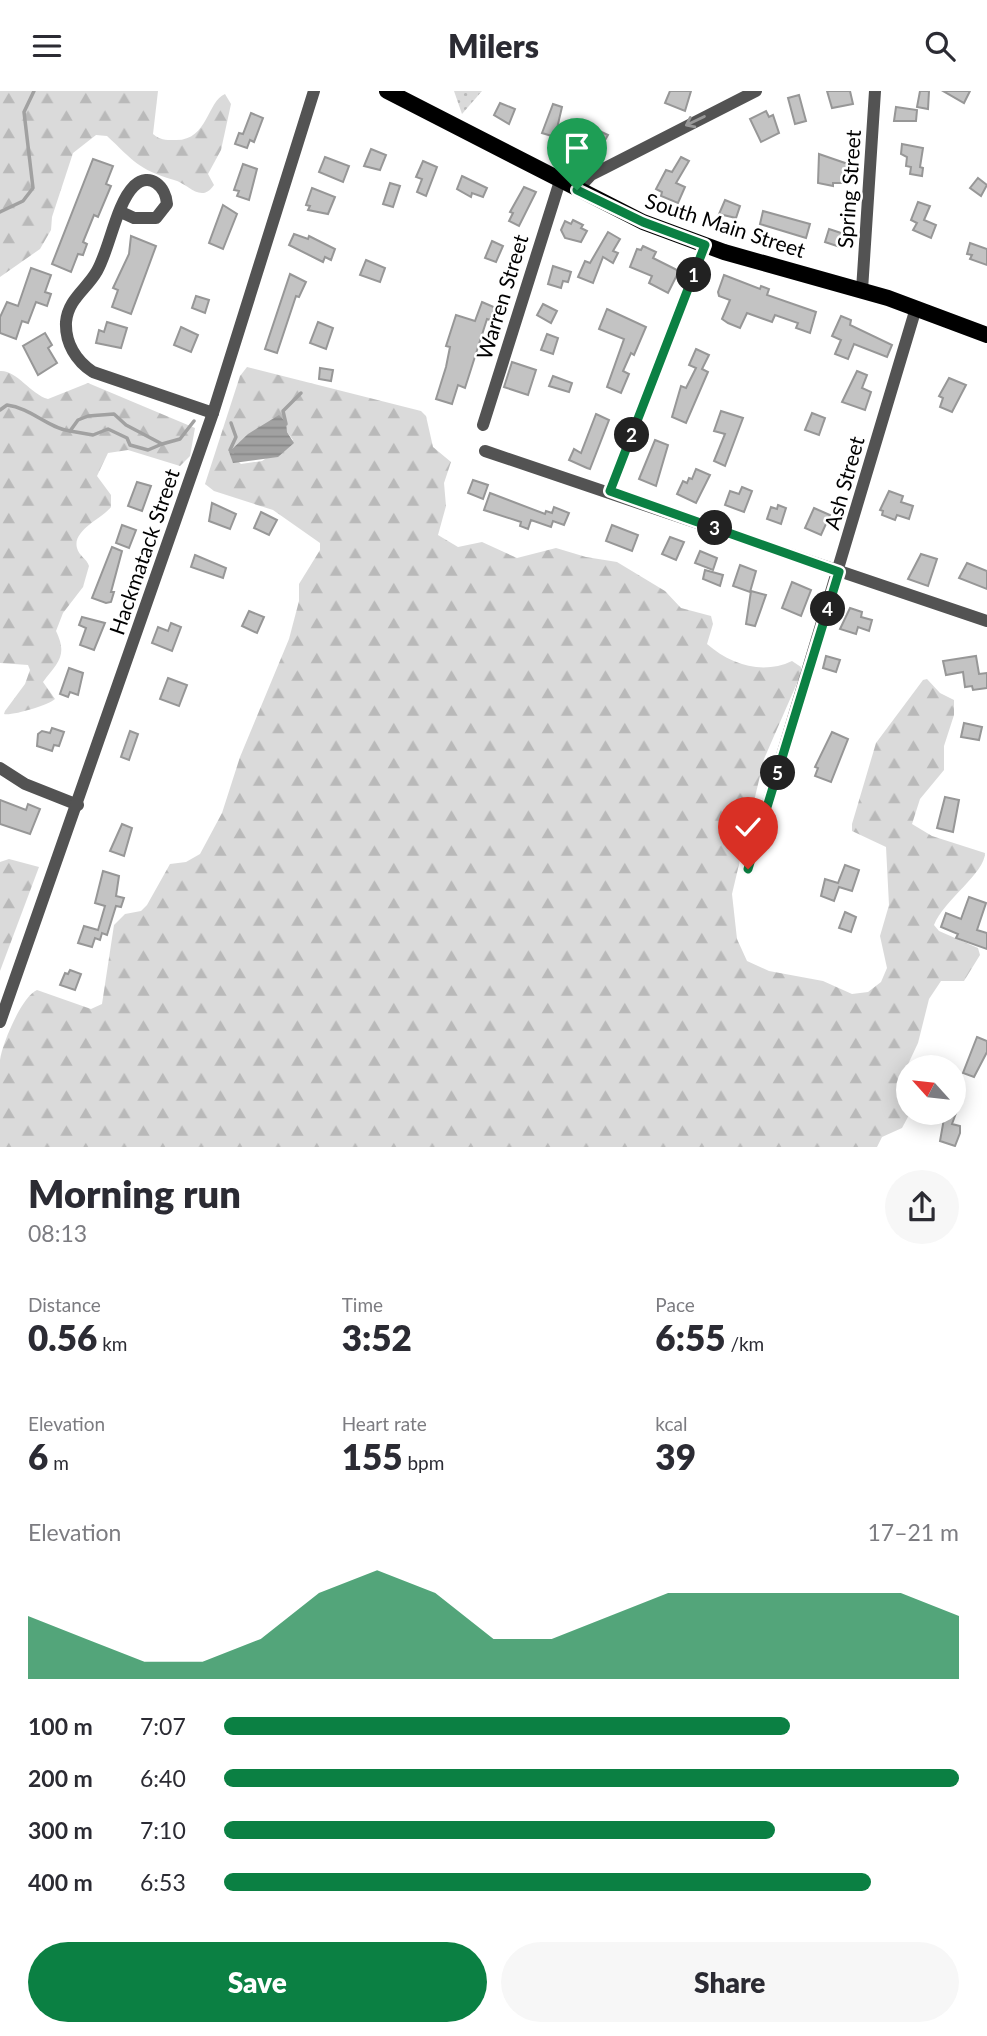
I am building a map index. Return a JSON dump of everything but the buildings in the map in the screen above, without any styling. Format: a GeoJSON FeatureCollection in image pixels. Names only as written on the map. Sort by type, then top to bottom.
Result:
{"type":"FeatureCollection","features":[{"type":"Feature","properties":{"kind":"main road","name":"South Main Street"},"geometry":{"type":"LineString","coordinates":[[387,91],[643,222],[705,245],[862,290],[987,335]]}},
{"type":"Feature","properties":{"kind":"street","name":"Hackmatack Street"},"geometry":{"type":"LineString","coordinates":[[0,1023],[213,413],[314,91]]}},
{"type":"Feature","properties":{"kind":"street"},"geometry":{"type":"LineString","coordinates":[[577,190],[598,171],[756,91]]}},
{"type":"Feature","properties":{"kind":"street","name":"Spring Street"},"geometry":{"type":"LineString","coordinates":[[862,290],[875,91]]}},
{"type":"Feature","properties":{"kind":"street","name":"Warren Street"},"geometry":{"type":"LineString","coordinates":[[483,425],[559,181]]}},
{"type":"Feature","properties":{"kind":"street"},"geometry":{"type":"LineString","coordinates":[[121,212],[98,270],[70,308],[66,321],[71,346],[77,359],[93,372],[213,413]]}},
{"type":"Feature","properties":{"kind":"street"},"geometry":{"type":"LineString","coordinates":[[610,491],[705,245]]}},
{"type":"Feature","properties":{"kind":"street","name":"Ash Street"},"geometry":{"type":"LineString","coordinates":[[748,869],[916,308]]}},
{"type":"Feature","properties":{"kind":"street"},"geometry":{"type":"LineString","coordinates":[[485,451],[610,491],[987,621]]}},
{"type":"Feature","properties":{"kind":"street"},"geometry":{"type":"LineString","coordinates":[[0,768],[25,784],[78,805]]}},
{"type":"Feature","properties":{"kind":"green space"},"geometry":{"type":"Polygon","coordinates":[[[0,91],[158,91],[153,134],[160,139],[171,140],[194,135],[214,104],[225,94],[231,104],[221,150],[208,174],[214,185],[204,193],[195,191],[144,168],[107,136],[96,135],[73,153],[52,217],[51,230],[40,249],[0,277],[0,91]]]}},
{"type":"Feature","properties":{"kind":"green space"},"geometry":{"type":"Polygon","coordinates":[[[454,91],[482,91],[462,114],[454,91]]]}},
{"type":"Feature","properties":{"kind":"green space"},"geometry":{"type":"Polygon","coordinates":[[[247,367],[421,411],[426,416],[433,447],[451,462],[444,483],[446,506],[438,535],[458,547],[482,542],[517,558],[556,548],[617,562],[665,591],[681,608],[711,616],[713,624],[707,644],[726,657],[748,666],[770,667],[792,661],[801,667],[801,674],[764,759],[732,894],[737,939],[747,961],[769,971],[823,981],[852,994],[868,992],[881,982],[887,968],[880,936],[889,905],[886,847],[852,831],[852,824],[876,743],[923,680],[927,679],[940,693],[954,700],[954,715],[944,746],[944,770],[920,799],[912,824],[932,836],[985,853],[972,878],[946,906],[934,925],[939,931],[978,948],[980,955],[964,981],[941,981],[929,999],[912,1055],[896,1055],[896,1125],[904,1125],[902,1128],[882,1137],[877,1147],[0,1147],[0,1060],[19,1011],[37,990],[91,1009],[102,1004],[114,925],[125,914],[141,911],[147,905],[170,864],[186,862],[200,854],[222,813],[240,757],[289,639],[299,601],[299,584],[320,550],[320,543],[273,510],[214,491],[205,484],[240,376],[247,367]],[[287,432],[241,444],[229,453],[241,464],[262,461],[293,440],[287,432]]]}},
{"type":"Feature","properties":{"kind":"green space"},"geometry":{"type":"Polygon","coordinates":[[[0,371],[12,374],[48,399],[88,383],[195,428],[190,456],[180,466],[128,450],[108,453],[97,476],[111,495],[111,507],[79,536],[78,551],[89,566],[83,587],[63,613],[56,631],[60,640],[60,658],[43,682],[55,699],[38,707],[8,714],[4,714],[5,711],[25,684],[30,670],[28,665],[0,663],[0,371]]]}},
{"type":"Feature","properties":{"kind":"green space"},"geometry":{"type":"Polygon","coordinates":[[[9,859],[39,867],[0,971],[0,862],[9,859]]]}},
{"type":"Feature","properties":{"kind":"shaded area"},"geometry":{"type":"Polygon","coordinates":[[[279,415],[286,422],[287,432],[294,443],[278,457],[233,463],[229,452],[248,434],[279,415]]]}},
{"type":"Feature","properties":{"kind":"waterway"},"geometry":{"type":"LineString","coordinates":[[0,212],[23,201],[33,188],[24,112],[34,91]]}},
{"type":"Feature","properties":{"kind":"waterway"},"geometry":{"type":"LineString","coordinates":[[286,424],[283,411],[301,393]]}},
{"type":"Feature","properties":{"kind":"waterway"},"geometry":{"type":"LineString","coordinates":[[0,410],[7,405],[16,407],[70,431],[78,420],[88,416],[114,414],[126,425],[162,444],[180,439],[194,421]]}},
{"type":"Feature","properties":{"kind":"waterway"},"geometry":{"type":"LineString","coordinates":[[231,423],[236,437],[230,450],[233,452]]}},
{"type":"Feature","properties":{"kind":"waterway"},"geometry":{"type":"LineString","coordinates":[[70,431],[93,435],[108,429],[127,438],[130,445],[148,450],[162,444]]}},
{"type":"Feature","properties":{"kind":"route"},"geometry":{"type":"LineString","coordinates":[[577,190],[643,222],[705,245],[610,491],[839,572],[748,869]]}}]}
